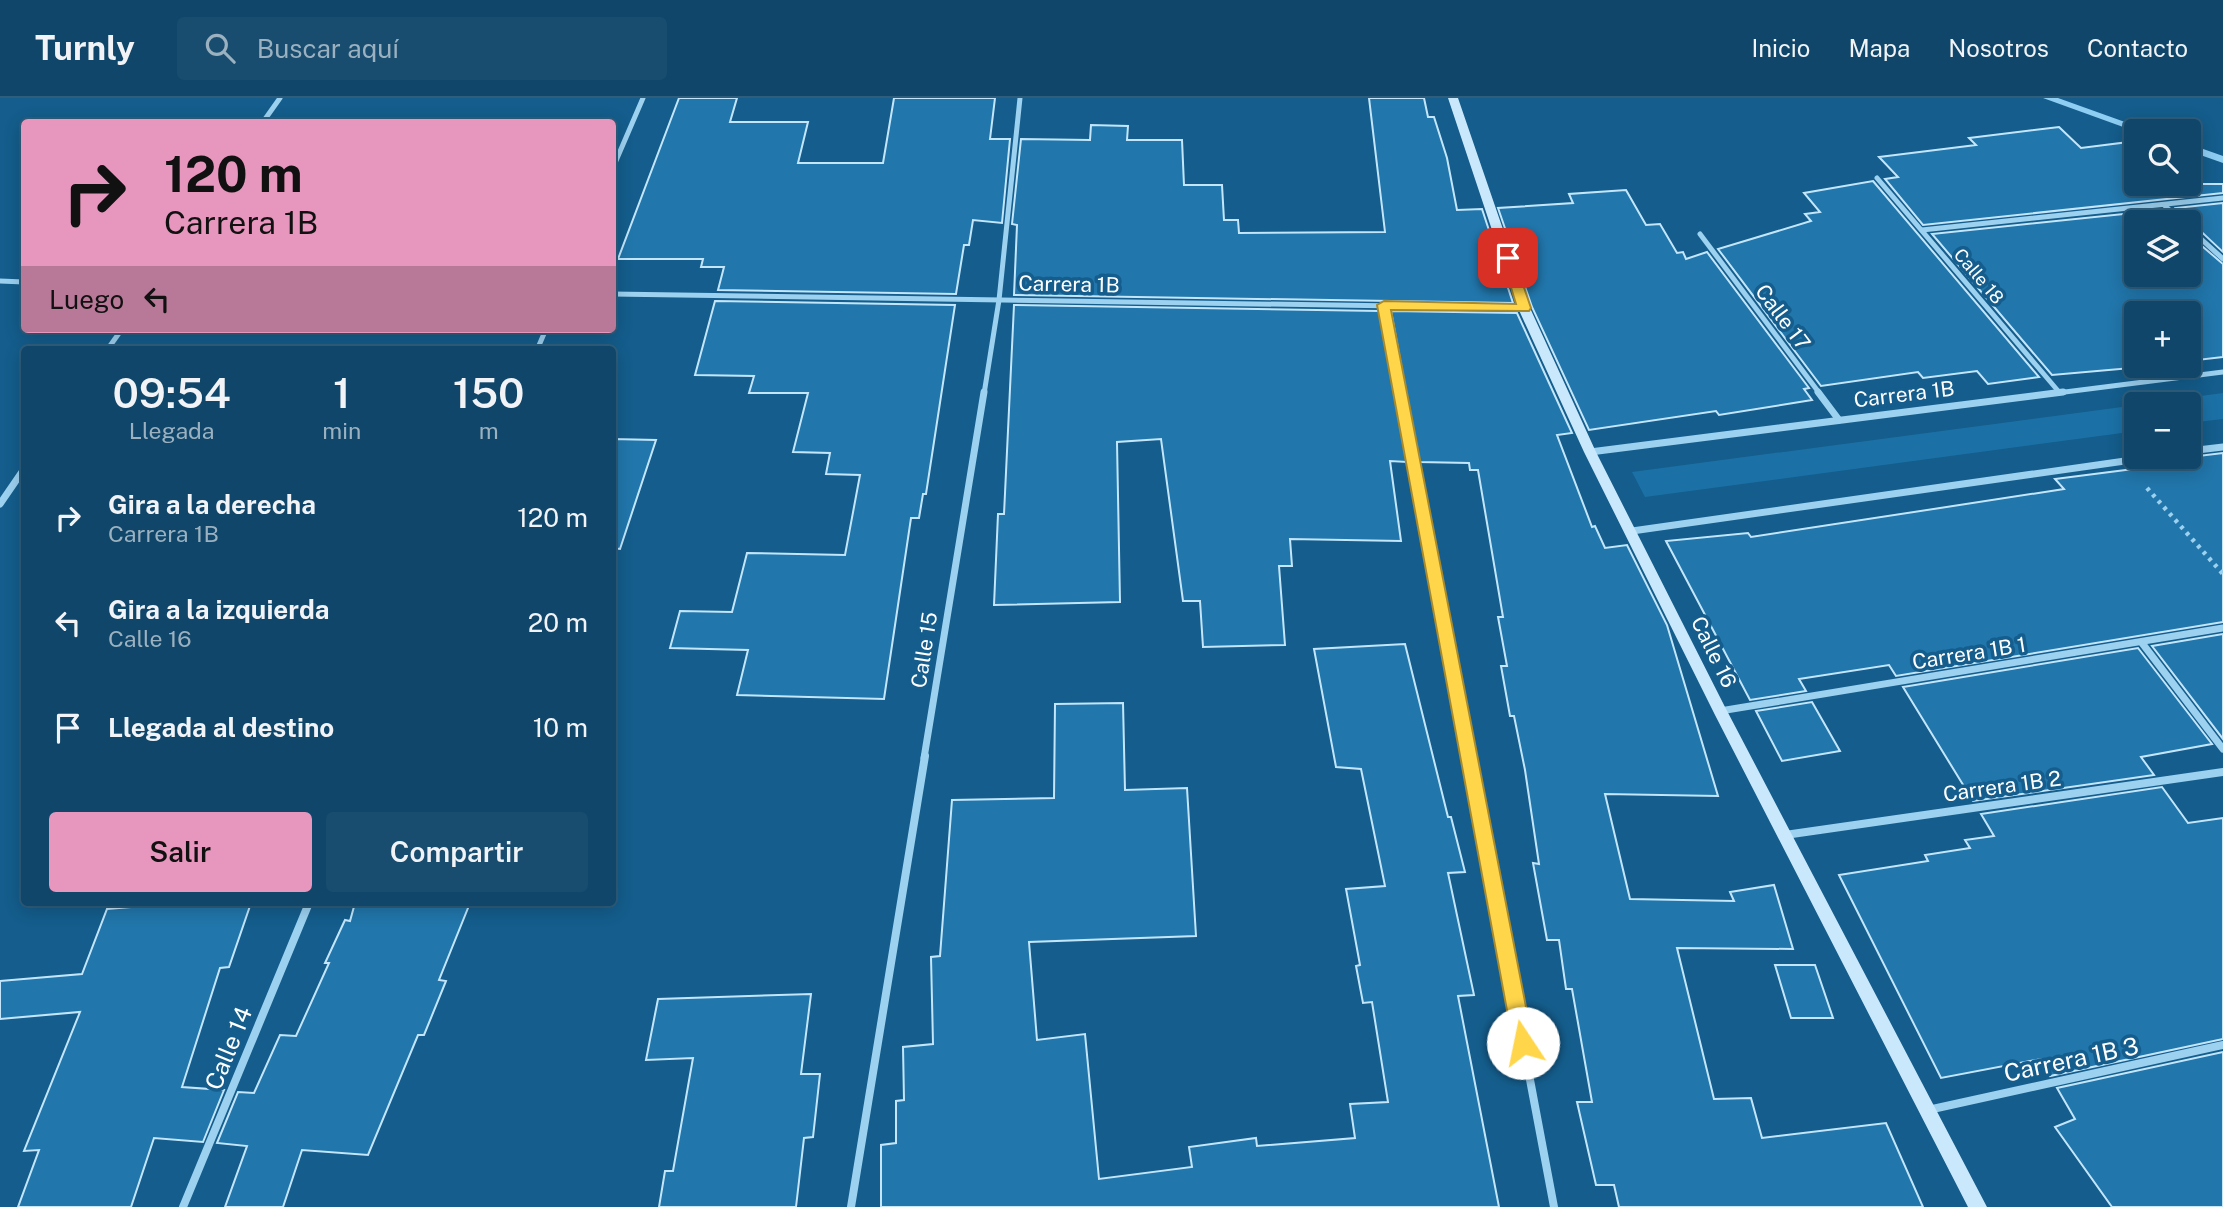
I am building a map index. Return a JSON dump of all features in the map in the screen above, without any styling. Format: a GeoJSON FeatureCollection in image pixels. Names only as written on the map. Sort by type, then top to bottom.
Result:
{"type":"FeatureCollection","features":[{"type":"Feature","properties":{"kind":"street"},"geometry":{"type":"LineString","coordinates":[[265,119],[280,98]]}},
{"type":"Feature","properties":{"kind":"street"},"geometry":{"type":"LineString","coordinates":[[616,161],[643,98]]}},
{"type":"Feature","properties":{"kind":"street","name":"Calle 15"},"geometry":{"type":"LineString","coordinates":[[851,1207],[999,300],[1020,98]]}},
{"type":"Feature","properties":{"kind":"street","name":"Calle 16"},"geometry":{"type":"LineString","coordinates":[[1453,98],[1524,308],[1590,452],[1720,711],[1978,1207]]}},
{"type":"Feature","properties":{"kind":"street","name":"Calle 18"},"geometry":{"type":"LineString","coordinates":[[1877,178],[2059,393]]}},
{"type":"Feature","properties":{"kind":"street"},"geometry":{"type":"LineString","coordinates":[[1922,230],[2223,198]]}},
{"type":"Feature","properties":{"kind":"street"},"geometry":{"type":"LineString","coordinates":[[2164,205],[2170,210]]}},
{"type":"Feature","properties":{"kind":"street","name":"Calle 17"},"geometry":{"type":"LineString","coordinates":[[1700,234],[1839,420]]}},
{"type":"Feature","properties":{"kind":"street"},"geometry":{"type":"LineString","coordinates":[[2201,239],[2223,259]]}},
{"type":"Feature","properties":{"kind":"street"},"geometry":{"type":"LineString","coordinates":[[0,281],[21,282]]}},
{"type":"Feature","properties":{"kind":"street","name":"Carrera 1B"},"geometry":{"type":"LineString","coordinates":[[616,294],[1524,308]]}},
{"type":"Feature","properties":{"kind":"street"},"geometry":{"type":"LineString","coordinates":[[1384,305],[1554,1207]]}},
{"type":"Feature","properties":{"kind":"street","name":"Carrera 1B"},"geometry":{"type":"LineString","coordinates":[[1590,452],[2223,372]]}},
{"type":"Feature","properties":{"kind":"street"},"geometry":{"type":"LineString","coordinates":[[2201,450],[2223,447]]}},
{"type":"Feature","properties":{"kind":"street"},"geometry":{"type":"LineString","coordinates":[[1632,531],[2124,461]]}},
{"type":"Feature","properties":{"kind":"street"},"geometry":{"type":"LineString","coordinates":[[0,503],[21,472]]}},
{"type":"Feature","properties":{"kind":"street","name":"Carrera 1B 1"},"geometry":{"type":"LineString","coordinates":[[1720,711],[2223,628]]}},
{"type":"Feature","properties":{"kind":"street"},"geometry":{"type":"LineString","coordinates":[[2142,643],[2223,749]]}},
{"type":"Feature","properties":{"kind":"street","name":"Carrera 1B 2"},"geometry":{"type":"LineString","coordinates":[[1785,835],[2223,772]]}},
{"type":"Feature","properties":{"kind":"street","name":"Calle 14"},"geometry":{"type":"LineString","coordinates":[[183,1207],[308,906]]}},
{"type":"Feature","properties":{"kind":"street","name":"Carrera 1B 3"},"geometry":{"type":"LineString","coordinates":[[1927,1110],[2223,1045]]}},
{"type":"Feature","properties":{"kind":"path"},"geometry":{"type":"LineString","coordinates":[[2131,469],[2223,574]]}},
{"type":"Feature","properties":{"kind":"shaded area"},"geometry":{"type":"Polygon","coordinates":[[[2223,393],[2223,419],[2201,422],[2201,396],[2223,393]]]}},
{"type":"Feature","properties":{"kind":"shaded area"},"geometry":{"type":"Polygon","coordinates":[[[2124,407],[2124,433],[1645,497],[1632,472],[2124,407]]]}},
{"type":"Feature","properties":{"kind":"building"},"geometry":{"type":"Polygon","coordinates":[[[679,98],[737,98],[730,122],[808,122],[798,163],[883,163],[894,98],[995,98],[990,139],[1010,139],[1002,223],[973,220],[969,245],[964,245],[956,294],[718,290],[724,267],[701,267],[703,259],[618,259],[679,98]]]}},
{"type":"Feature","properties":{"kind":"building"},"geometry":{"type":"Polygon","coordinates":[[[1369,98],[1424,98],[1428,117],[1434,117],[1447,158],[1457,210],[1482,209],[1513,303],[1014,295],[1017,225],[1012,224],[1021,139],[1090,140],[1091,125],[1128,126],[1127,140],[1182,140],[1184,185],[1222,185],[1224,220],[1238,220],[1239,233],[1385,232],[1369,98]]]}},
{"type":"Feature","properties":{"kind":"building"},"geometry":{"type":"Polygon","coordinates":[[[2059,127],[2081,148],[2124,143],[2124,196],[2195,196],[1923,225],[1885,179],[1898,177],[1879,157],[1976,145],[1969,138],[2059,127]]]}},
{"type":"Feature","properties":{"kind":"building"},"geometry":{"type":"Polygon","coordinates":[[[1873,181],[2039,377],[1988,384],[1977,371],[1923,378],[1918,372],[1821,386],[1718,249],[1811,221],[1805,214],[1820,212],[1804,193],[1873,181]]]}},
{"type":"Feature","properties":{"kind":"building"},"geometry":{"type":"Polygon","coordinates":[[[2201,184],[2223,184],[2223,193],[2201,195],[2201,184]]]}},
{"type":"Feature","properties":{"kind":"building"},"geometry":{"type":"Polygon","coordinates":[[[1626,190],[1646,225],[1660,224],[1677,253],[1683,252],[1686,259],[1707,252],[1809,388],[1804,389],[1812,400],[1719,415],[1716,411],[1589,430],[1532,307],[1498,208],[1573,203],[1569,194],[1626,190]]]}},
{"type":"Feature","properties":{"kind":"building"},"geometry":{"type":"Polygon","coordinates":[[[2223,203],[2223,252],[2201,231],[2201,210],[2176,208],[2223,203]]]}},
{"type":"Feature","properties":{"kind":"building"},"geometry":{"type":"Polygon","coordinates":[[[2124,214],[2124,287],[2201,287],[2201,245],[2223,264],[2223,357],[2201,360],[2201,301],[2124,301],[2124,369],[2052,375],[1932,234],[2124,214]]]}},
{"type":"Feature","properties":{"kind":"building"},"geometry":{"type":"Polygon","coordinates":[[[715,301],[955,305],[926,494],[923,494],[919,518],[911,518],[884,699],[737,695],[748,650],[670,648],[680,611],[732,612],[747,553],[845,555],[860,475],[826,474],[830,453],[793,452],[808,393],[749,393],[754,376],[695,375],[715,301]]]}},
{"type":"Feature","properties":{"kind":"building"},"geometry":{"type":"Polygon","coordinates":[[[1014,305],[1380,311],[1407,462],[1390,461],[1401,541],[1290,539],[1292,566],[1279,566],[1285,645],[1203,647],[1200,601],[1183,601],[1161,439],[1117,442],[1120,602],[994,605],[998,514],[1004,514],[1014,305]]]}},
{"type":"Feature","properties":{"kind":"building"},"geometry":{"type":"Polygon","coordinates":[[[1391,311],[1517,313],[1572,433],[1557,435],[1592,527],[1595,526],[1605,548],[1627,545],[1667,625],[1718,796],[1605,794],[1630,899],[1734,901],[1730,892],[1774,885],[1793,949],[1677,948],[1714,1099],[1751,1098],[1762,1138],[1886,1123],[1923,1207],[1619,1207],[1614,1185],[1596,1185],[1577,1102],[1592,1102],[1572,989],[1566,989],[1559,940],[1547,940],[1533,863],[1539,864],[1525,770],[1514,716],[1510,716],[1501,666],[1507,666],[1498,617],[1503,617],[1478,470],[1470,470],[1469,463],[1419,462],[1391,311]]]}},
{"type":"Feature","properties":{"kind":"building"},"geometry":{"type":"Polygon","coordinates":[[[616,439],[656,440],[620,549],[616,548],[616,439]]]}},
{"type":"Feature","properties":{"kind":"building"},"geometry":{"type":"Polygon","coordinates":[[[2223,453],[2223,622],[1896,676],[1889,665],[1799,679],[1806,691],[1750,700],[1666,541],[1748,533],[1751,537],[2064,489],[2055,479],[2133,469],[2201,469],[2201,456],[2223,453]]]}},
{"type":"Feature","properties":{"kind":"building"},"geometry":{"type":"Polygon","coordinates":[[[2223,634],[2223,739],[2152,646],[2223,634]]]}},
{"type":"Feature","properties":{"kind":"building"},"geometry":{"type":"Polygon","coordinates":[[[1405,644],[1448,817],[1451,817],[1465,872],[1448,873],[1474,995],[1458,996],[1499,1207],[881,1207],[881,1145],[896,1143],[896,1101],[904,1100],[903,1047],[933,1044],[931,957],[940,956],[952,800],[1054,798],[1055,704],[1123,703],[1125,790],[1187,788],[1196,936],[1029,942],[1037,1040],[1085,1034],[1099,1179],[1192,1167],[1189,1147],[1256,1138],[1257,1146],[1355,1138],[1350,1104],[1388,1102],[1372,1002],[1363,1003],[1356,966],[1360,965],[1346,889],[1385,886],[1361,769],[1336,767],[1314,649],[1405,644]]]}},
{"type":"Feature","properties":{"kind":"building"},"geometry":{"type":"Polygon","coordinates":[[[2138,648],[2212,744],[2141,757],[2154,775],[1973,801],[1903,687],[2138,648]]]}},
{"type":"Feature","properties":{"kind":"building"},"geometry":{"type":"Polygon","coordinates":[[[1812,702],[1840,751],[1782,761],[1756,711],[1812,702]]]}},
{"type":"Feature","properties":{"kind":"building"},"geometry":{"type":"Polygon","coordinates":[[[2162,787],[2188,823],[2223,818],[2223,1039],[2050,1076],[2041,1059],[1941,1078],[1839,875],[1928,861],[1925,855],[1970,848],[1965,840],[1994,836],[1981,814],[2162,787]]]}},
{"type":"Feature","properties":{"kind":"building"},"geometry":{"type":"Polygon","coordinates":[[[144,906],[250,906],[229,967],[220,968],[182,1087],[224,1090],[203,1142],[154,1138],[131,1207],[18,1207],[39,1150],[24,1151],[80,1012],[0,1019],[0,981],[82,974],[107,909],[144,906]]]}},
{"type":"Feature","properties":{"kind":"building"},"geometry":{"type":"Polygon","coordinates":[[[354,906],[469,906],[439,980],[446,981],[424,1035],[418,1035],[368,1155],[302,1150],[283,1207],[225,1207],[247,1146],[217,1143],[238,1092],[254,1093],[280,1035],[296,1036],[345,920],[350,921],[354,906]]]}},
{"type":"Feature","properties":{"kind":"building"},"geometry":{"type":"Polygon","coordinates":[[[1775,965],[1815,965],[1833,1018],[1791,1018],[1775,965]]]}},
{"type":"Feature","properties":{"kind":"building"},"geometry":{"type":"Polygon","coordinates":[[[811,994],[801,1074],[820,1074],[813,1137],[804,1138],[796,1207],[659,1207],[665,1171],[673,1171],[693,1058],[646,1060],[658,999],[811,994]]]}},
{"type":"Feature","properties":{"kind":"building"},"geometry":{"type":"Polygon","coordinates":[[[2223,1052],[2223,1207],[2112,1207],[2055,1127],[2075,1119],[2057,1088],[2223,1052]]]}},
{"type":"Feature","properties":{"kind":"waterway"},"geometry":{"type":"LineString","coordinates":[[2048,98],[2124,124]]}},
{"type":"Feature","properties":{"kind":"waterway"},"geometry":{"type":"LineString","coordinates":[[2201,152],[2223,160]]}},
{"type":"Feature","properties":{"kind":"route"},"geometry":{"type":"LineString","coordinates":[[1508,258],[1524,308],[1384,305],[1523,1043]]}}]}
